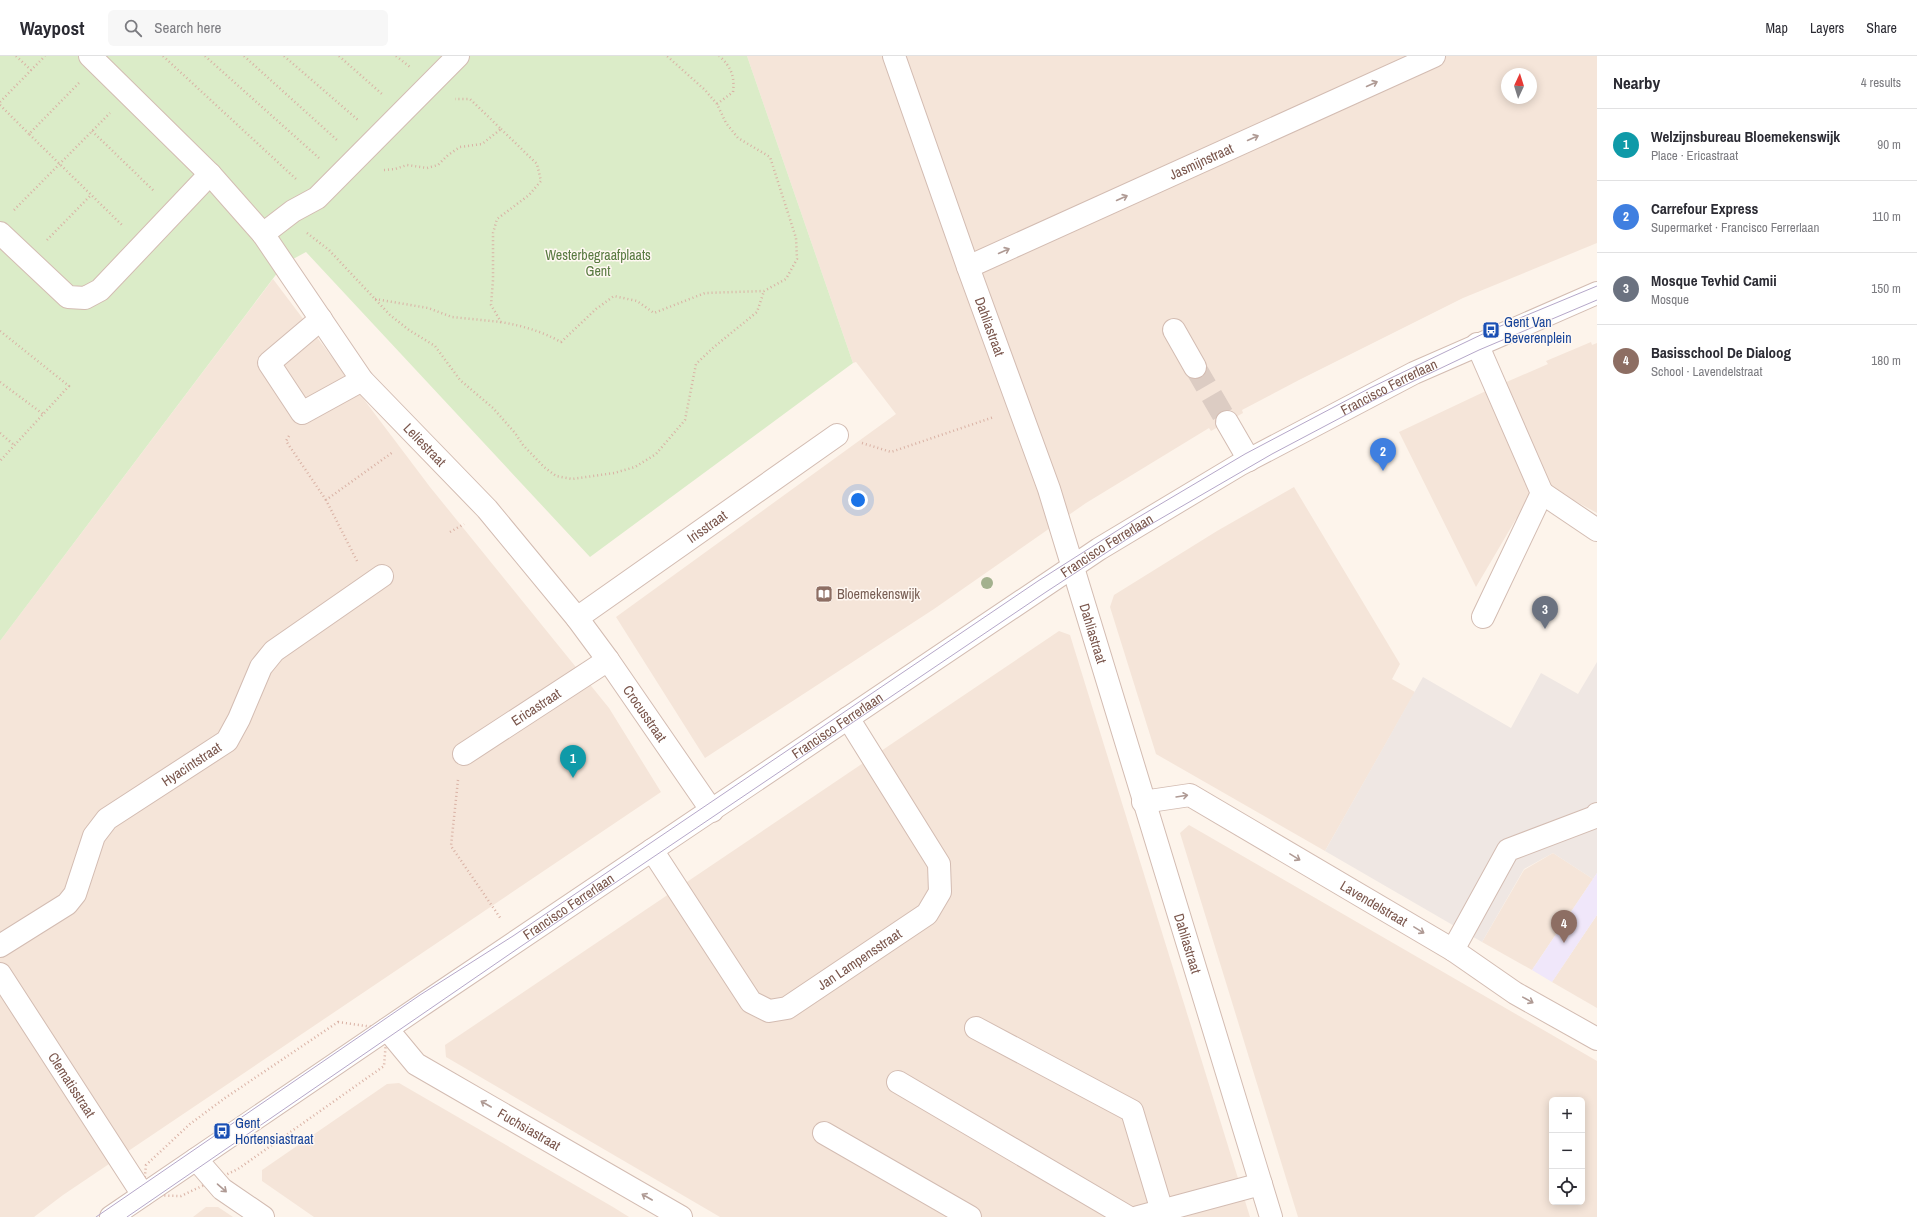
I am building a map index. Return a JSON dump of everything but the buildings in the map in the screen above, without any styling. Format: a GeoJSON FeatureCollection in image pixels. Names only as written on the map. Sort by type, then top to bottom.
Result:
{"type":"FeatureCollection","features":[{"type":"Feature","properties":{"kind":"street"},"geometry":{"type":"LineString","coordinates":[[263,234],[293,211],[317,198],[458,56]]}},
{"type":"Feature","properties":{"kind":"street","name":"Dahliastraat"},"geometry":{"type":"LineString","coordinates":[[894,56],[968,267],[1049,490],[1143,802],[1271,1217]]}},
{"type":"Feature","properties":{"kind":"street","name":"Jasmijnstraat"},"geometry":{"type":"LineString","coordinates":[[968,267],[1434,56]]}},
{"type":"Feature","properties":{"kind":"street","name":"Leliestraat"},"geometry":{"type":"LineString","coordinates":[[97,59],[128,94],[210,174],[263,234],[362,380],[487,509],[577,618]]}},
{"type":"Feature","properties":{"kind":"street"},"geometry":{"type":"LineString","coordinates":[[0,233],[68,297],[85,298],[100,290],[210,174]]}},
{"type":"Feature","properties":{"kind":"street","name":"Francisco Ferrerlaan"},"geometry":{"type":"LineString","coordinates":[[111,1217],[1072,567],[1170,505],[1248,460],[1414,373],[1477,344],[1597,293]]}},
{"type":"Feature","properties":{"kind":"street"},"geometry":{"type":"LineString","coordinates":[[321,319],[269,363],[302,413],[362,380]]}},
{"type":"Feature","properties":{"kind":"street"},"geometry":{"type":"LineString","coordinates":[[1174,330],[1195,367]]}},
{"type":"Feature","properties":{"kind":"street"},"geometry":{"type":"LineString","coordinates":[[1477,344],[1542,494],[1597,530]]}},
{"type":"Feature","properties":{"kind":"street"},"geometry":{"type":"LineString","coordinates":[[1227,422],[1248,460]]}},
{"type":"Feature","properties":{"kind":"street","name":"Irisstraat"},"geometry":{"type":"LineString","coordinates":[[577,618],[837,435]]}},
{"type":"Feature","properties":{"kind":"street"},"geometry":{"type":"LineString","coordinates":[[1483,617],[1542,494]]}},
{"type":"Feature","properties":{"kind":"street","name":"Hyacintstraat"},"geometry":{"type":"LineString","coordinates":[[0,946],[67,904],[75,894],[94,836],[107,819],[227,741],[239,719],[261,667],[274,651],[382,576]]}},
{"type":"Feature","properties":{"kind":"street","name":"Crocusstraat"},"geometry":{"type":"LineString","coordinates":[[577,618],[608,660],[712,811]]}},
{"type":"Feature","properties":{"kind":"street","name":"Ericastraat"},"geometry":{"type":"LineString","coordinates":[[464,754],[608,660]]}},
{"type":"Feature","properties":{"kind":"street","name":"Jan Lampensstraat"},"geometry":{"type":"LineString","coordinates":[[652,850],[751,1002],[769,1011],[787,1008],[927,914],[940,892],[939,864],[848,718]]}},
{"type":"Feature","properties":{"kind":"street","name":"Lavendelstraat"},"geometry":{"type":"LineString","coordinates":[[1143,802],[1190,795],[1453,950],[1515,993],[1597,1039]]}},
{"type":"Feature","properties":{"kind":"street"},"geometry":{"type":"LineString","coordinates":[[1453,950],[1508,850],[1595,817],[1597,814]]}},
{"type":"Feature","properties":{"kind":"street","name":"Clematisstraat"},"geometry":{"type":"LineString","coordinates":[[0,974],[143,1195]]}},
{"type":"Feature","properties":{"kind":"street"},"geometry":{"type":"LineString","coordinates":[[976,1028],[1132,1111],[1162,1211]]}},
{"type":"Feature","properties":{"kind":"street","name":"Fuchsiastraat"},"geometry":{"type":"LineString","coordinates":[[387,1029],[416,1064],[681,1217]]}},
{"type":"Feature","properties":{"kind":"street"},"geometry":{"type":"LineString","coordinates":[[898,1082],[1128,1217]]}},
{"type":"Feature","properties":{"kind":"street"},"geometry":{"type":"LineString","coordinates":[[824,1133],[970,1217]]}},
{"type":"Feature","properties":{"kind":"street"},"geometry":{"type":"LineString","coordinates":[[196,1159],[222,1189],[263,1217]]}},
{"type":"Feature","properties":{"kind":"street"},"geometry":{"type":"LineString","coordinates":[[1138,1217],[1261,1184]]}},
{"type":"Feature","properties":{"kind":"path"},"geometry":{"type":"LineString","coordinates":[[16,56],[31,70]]}},
{"type":"Feature","properties":{"kind":"path"},"geometry":{"type":"LineString","coordinates":[[0,102],[45,56]]}},
{"type":"Feature","properties":{"kind":"path"},"geometry":{"type":"LineString","coordinates":[[163,56],[317,198]]}},
{"type":"Feature","properties":{"kind":"path"},"geometry":{"type":"LineString","coordinates":[[205,56],[339,176]]}},
{"type":"Feature","properties":{"kind":"path"},"geometry":{"type":"LineString","coordinates":[[284,56],[378,138]]}},
{"type":"Feature","properties":{"kind":"path"},"geometry":{"type":"LineString","coordinates":[[339,56],[402,112]]}},
{"type":"Feature","properties":{"kind":"path"},"geometry":{"type":"LineString","coordinates":[[375,299],[428,308],[452,317],[522,325],[542,332],[561,342],[596,309],[614,296],[637,301],[654,313],[705,293],[764,291],[786,279],[796,259],[796,238],[770,157],[738,138],[726,123],[718,104],[705,90],[667,56]]}},
{"type":"Feature","properties":{"kind":"path"},"geometry":{"type":"LineString","coordinates":[[718,104],[733,92],[734,81],[729,64],[719,56]]}},
{"type":"Feature","properties":{"kind":"path"},"geometry":{"type":"LineString","coordinates":[[29,134],[97,59]]}},
{"type":"Feature","properties":{"kind":"path"},"geometry":{"type":"LineString","coordinates":[[11,214],[128,94]]}},
{"type":"Feature","properties":{"kind":"path"},"geometry":{"type":"LineString","coordinates":[[0,105],[143,245]]}},
{"type":"Feature","properties":{"kind":"path"},"geometry":{"type":"LineString","coordinates":[[501,129],[537,164],[541,181],[529,195],[497,219],[493,233],[494,274],[491,305],[501,322]]}},
{"type":"Feature","properties":{"kind":"path"},"geometry":{"type":"LineString","coordinates":[[92,131],[174,211]]}},
{"type":"Feature","properties":{"kind":"path"},"geometry":{"type":"LineString","coordinates":[[28,260],[91,195]]}},
{"type":"Feature","properties":{"kind":"path"},"geometry":{"type":"LineString","coordinates":[[293,211],[308,236],[329,250],[390,315],[409,330],[434,346],[460,380],[493,408],[515,433],[523,446],[544,467],[556,476],[572,479],[614,474],[635,467],[656,454],[685,420],[696,364],[756,312],[764,291]]}},
{"type":"Feature","properties":{"kind":"path"},"geometry":{"type":"LineString","coordinates":[[0,331],[69,386],[0,461]]}},
{"type":"Feature","properties":{"kind":"path"},"geometry":{"type":"LineString","coordinates":[[0,382],[43,414]]}},
{"type":"Feature","properties":{"kind":"path"},"geometry":{"type":"LineString","coordinates":[[837,435],[891,452],[1020,408]]}},
{"type":"Feature","properties":{"kind":"path"},"geometry":{"type":"LineString","coordinates":[[302,413],[286,441],[326,500],[363,572],[382,576]]}},
{"type":"Feature","properties":{"kind":"path"},"geometry":{"type":"LineString","coordinates":[[0,433],[14,445]]}},
{"type":"Feature","properties":{"kind":"path"},"geometry":{"type":"LineString","coordinates":[[326,500],[416,435]]}},
{"type":"Feature","properties":{"kind":"path"},"geometry":{"type":"LineString","coordinates":[[464,754],[456,797],[451,846],[517,942]]}},
{"type":"Feature","properties":{"kind":"shaded area"},"geometry":{"type":"Polygon","coordinates":[[[747,56],[1597,56],[1597,243],[1463,298],[1242,410],[1243,413],[1211,431],[1209,428],[1086,503],[934,609],[705,758],[616,617],[896,414],[856,362],[853,363],[747,56]]]}},
{"type":"Feature","properties":{"kind":"shaded area"},"geometry":{"type":"Polygon","coordinates":[[[273,279],[430,487],[609,708],[661,792],[63,1195],[34,1217],[0,1217],[0,641],[273,279]]]}},
{"type":"Feature","properties":{"kind":"shaded area"},"geometry":{"type":"Polygon","coordinates":[[[1591,342],[1592,345],[1597,343],[1597,513],[1566,496],[1516,519],[1476,587],[1399,432],[1488,390],[1548,364],[1546,361],[1591,342]]]}},
{"type":"Feature","properties":{"kind":"shaded area"},"geometry":{"type":"Polygon","coordinates":[[[1294,487],[1400,664],[1392,679],[1415,692],[1325,851],[1156,754],[1110,607],[1114,595],[1217,531],[1294,487]]]}},
{"type":"Feature","properties":{"kind":"shaded area"},"geometry":{"type":"Polygon","coordinates":[[[1059,631],[1070,635],[1250,1217],[720,1217],[446,1057],[445,1045],[1059,631]]]}},
{"type":"Feature","properties":{"kind":"shaded area"},"geometry":{"type":"Polygon","coordinates":[[[1597,662],[1597,873],[1593,879],[1553,853],[1524,869],[1482,942],[1325,851],[1423,677],[1511,728],[1541,673],[1578,694],[1597,662]]]}},
{"type":"Feature","properties":{"kind":"shaded area"},"geometry":{"type":"Polygon","coordinates":[[[1189,825],[1597,1061],[1597,1217],[1298,1217],[1180,833],[1189,825]]]}},
{"type":"Feature","properties":{"kind":"shaded area"},"geometry":{"type":"Polygon","coordinates":[[[1553,853],[1593,879],[1532,970],[1482,942],[1524,870],[1553,853]]]}},
{"type":"Feature","properties":{"kind":"shaded area"},"geometry":{"type":"Polygon","coordinates":[[[1597,873],[1597,915],[1552,982],[1532,970],[1597,873]]]}},
{"type":"Feature","properties":{"kind":"shaded area"},"geometry":{"type":"Polygon","coordinates":[[[1597,915],[1597,1008],[1552,982],[1597,915]]]}},
{"type":"Feature","properties":{"kind":"shaded area"},"geometry":{"type":"Polygon","coordinates":[[[399,1083],[629,1217],[314,1217],[262,1181],[262,1170],[387,1084],[399,1083]]]}},
{"type":"Feature","properties":{"kind":"shaded area"},"geometry":{"type":"Polygon","coordinates":[[[206,1207],[218,1207],[233,1217],[193,1217],[206,1207]]]}},
{"type":"Feature","properties":{"kind":"green space","name":"Westerbegraafplaats Gent"},"geometry":{"type":"Polygon","coordinates":[[[0,56],[747,56],[853,363],[590,557],[306,252],[284,264],[0,641],[0,56]]]}},
{"type":"Feature","properties":{"kind":"tunnel"},"geometry":{"type":"LineString","coordinates":[[1195,367],[1227,422]]}},
{"type":"Feature","properties":{"kind":"tram line"},"geometry":{"type":"LineString","coordinates":[[96,1217],[420,995],[513,936],[1038,581],[1137,518],[1245,454],[1370,388],[1491,330],[1597,286]]}},
{"type":"Feature","properties":{"kind":"tram line"},"geometry":{"type":"LineString","coordinates":[[127,1217],[520,947],[1046,592],[1141,530],[1272,454],[1378,398],[1479,350],[1597,300]]}},
{"type":"Feature","properties":{"kind":"place","name":"Gent Van Beverenplein"},"geometry":{"type":"Point","coordinates":[1491,330]}},
{"type":"Feature","properties":{"kind":"place","name":"Carrefour Express"},"geometry":{"type":"Point","coordinates":[1383,471]}},
{"type":"Feature","properties":{"kind":"place","name":"Bloemekenswijk"},"geometry":{"type":"Point","coordinates":[824,594]}},
{"type":"Feature","properties":{"kind":"place","name":"Mosque Tevhid Camii"},"geometry":{"type":"Point","coordinates":[1545,629]}},
{"type":"Feature","properties":{"kind":"place","name":"Welzijnsbureau Bloemekenswijk"},"geometry":{"type":"Point","coordinates":[573,778]}},
{"type":"Feature","properties":{"kind":"place","name":"Basisschool De Dialoog"},"geometry":{"type":"Point","coordinates":[1564,943]}},
{"type":"Feature","properties":{"kind":"place","name":"Gent Hortensiastraat"},"geometry":{"type":"Point","coordinates":[222,1131]}}]}
